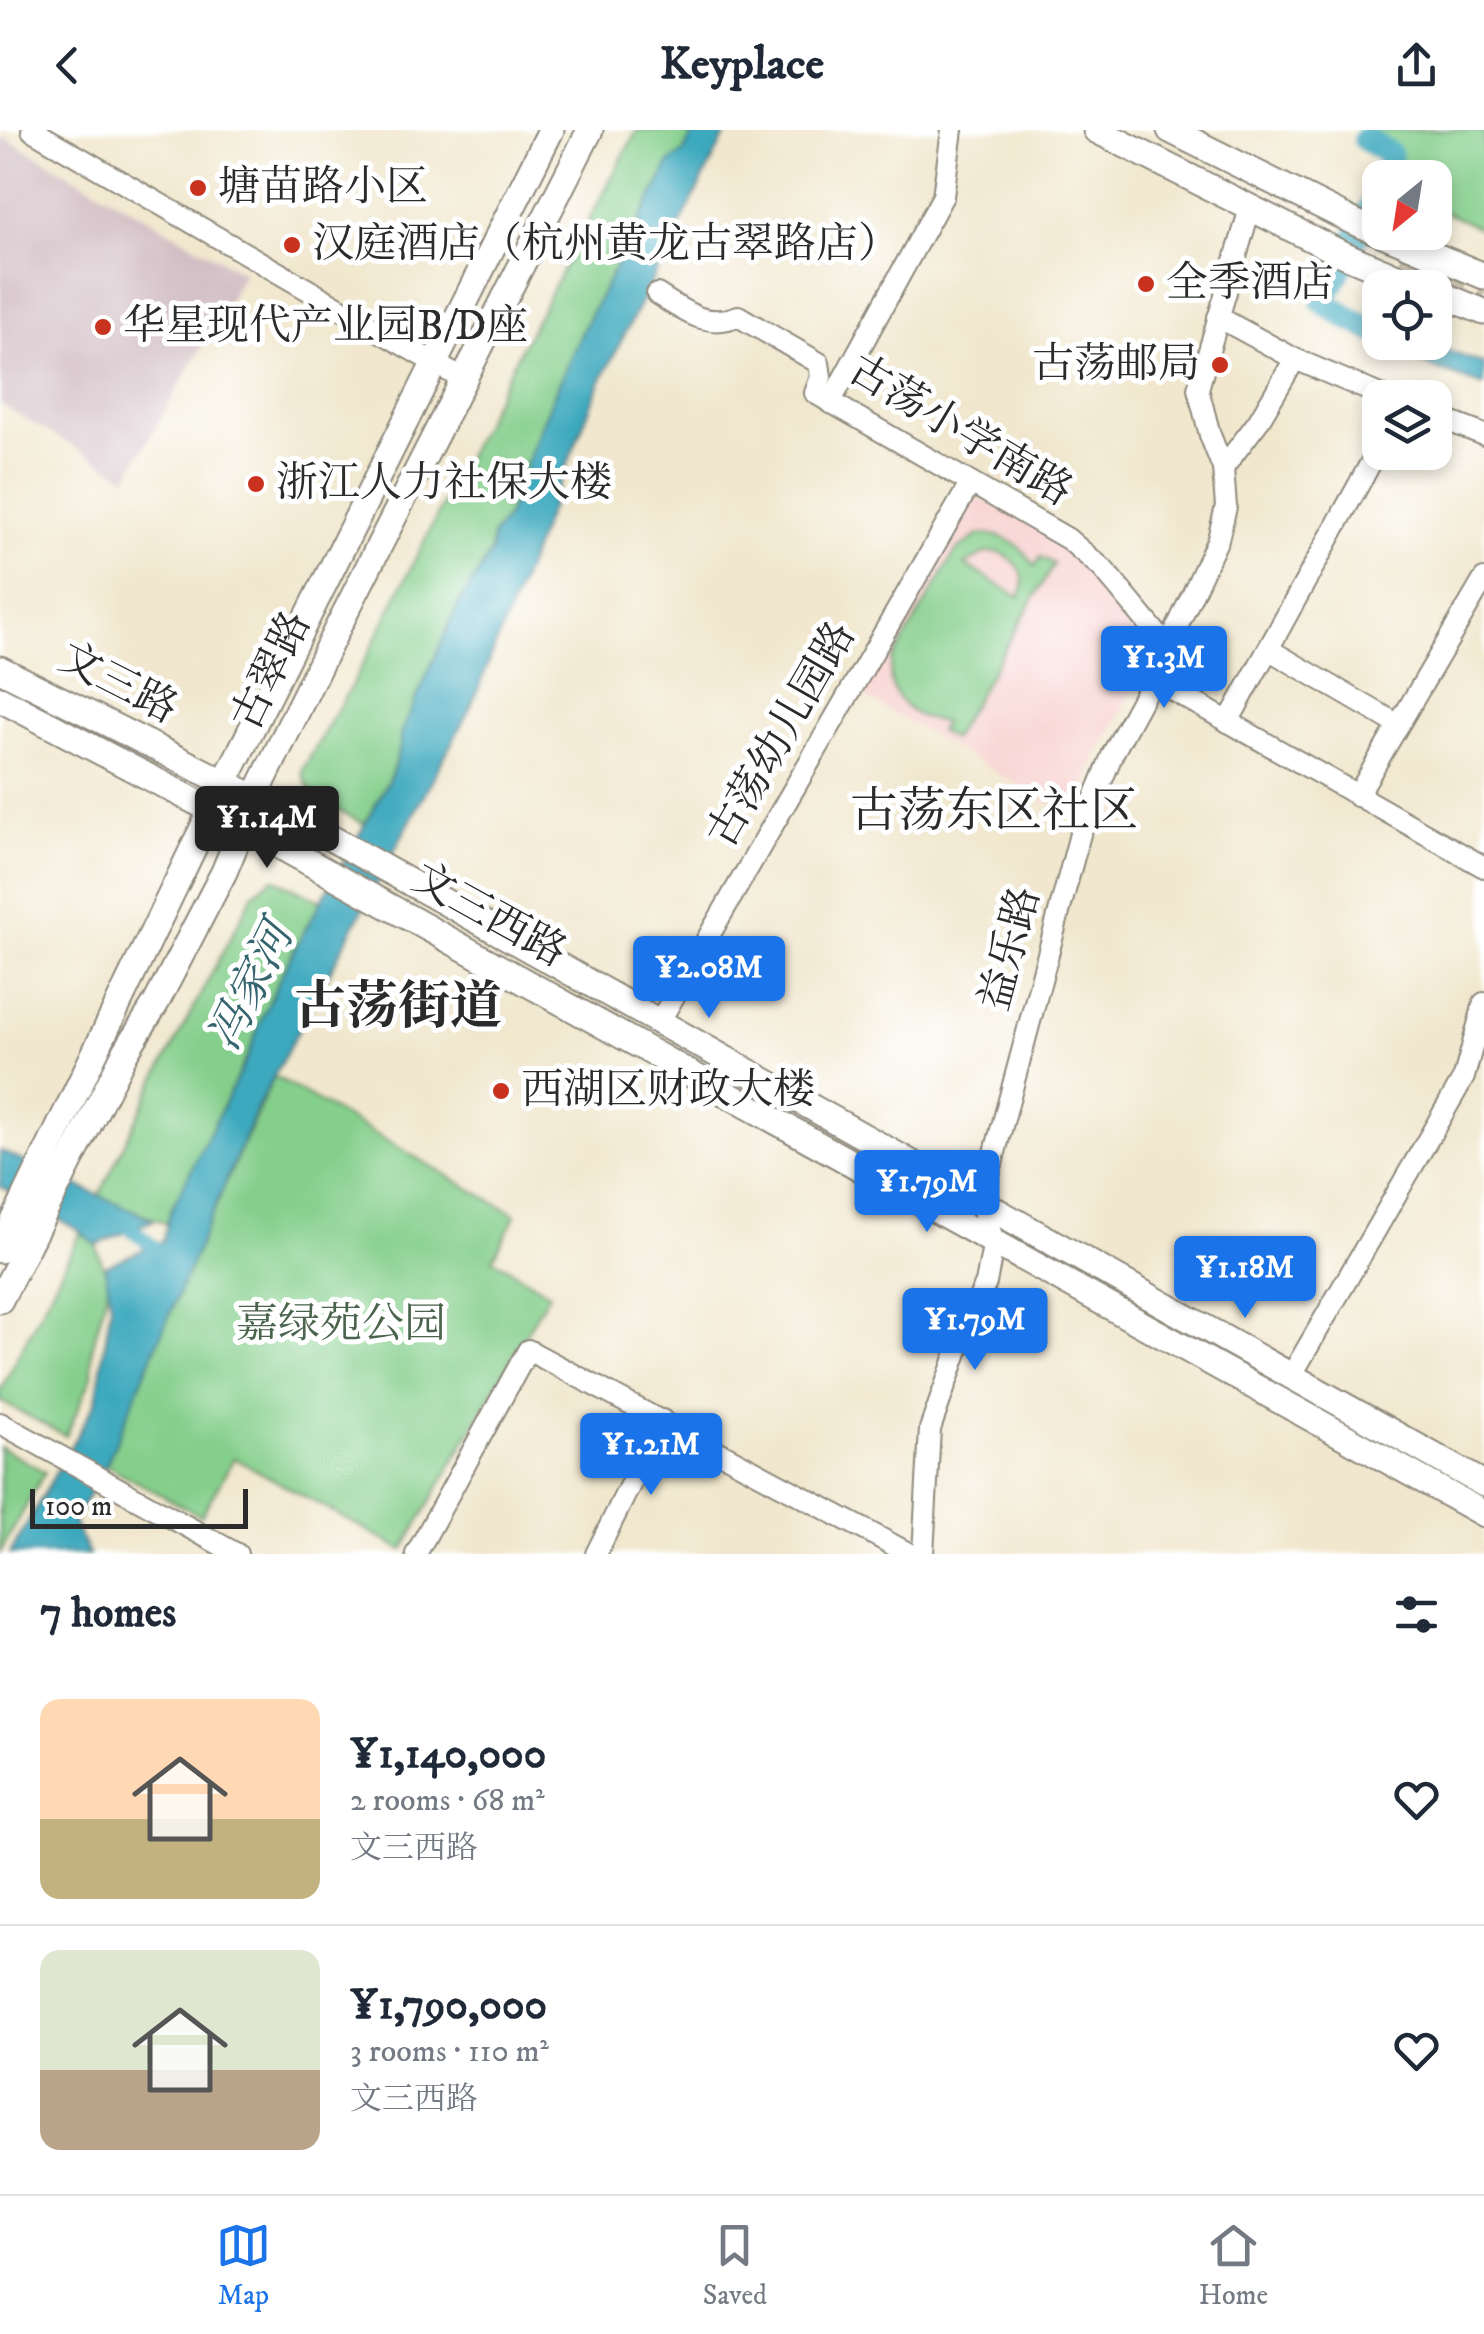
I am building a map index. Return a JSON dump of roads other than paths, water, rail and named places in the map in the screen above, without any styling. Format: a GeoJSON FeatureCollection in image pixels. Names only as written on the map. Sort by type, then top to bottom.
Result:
{"type":"FeatureCollection","features":[{"type":"Feature","properties":{"kind":"main road","name":"古翠路"},"geometry":{"type":"LineString","coordinates":[[0,1300],[31,1214],[212,809],[551,130]]}},
{"type":"Feature","properties":{"kind":"main road","name":"古翠路"},"geometry":{"type":"LineString","coordinates":[[56,1164],[156,1003],[224,872],[255,797],[590,130]]}},
{"type":"Feature","properties":{"kind":"main road"},"geometry":{"type":"LineString","coordinates":[[1096,130],[1380,270]]}},
{"type":"Feature","properties":{"kind":"main road"},"geometry":{"type":"LineString","coordinates":[[1170,130],[1354,222],[1484,276]]}},
{"type":"Feature","properties":{"kind":"main road"},"geometry":{"type":"LineString","coordinates":[[1452,299],[1484,312]]}},
{"type":"Feature","properties":{"kind":"main road","name":"文三路"},"geometry":{"type":"LineString","coordinates":[[0,669],[255,797]]}},
{"type":"Feature","properties":{"kind":"main road","name":"文三路"},"geometry":{"type":"LineString","coordinates":[[0,698],[242,827]]}},
{"type":"Feature","properties":{"kind":"main road","name":"文三西路"},"geometry":{"type":"LineString","coordinates":[[255,797],[1484,1484]]}},
{"type":"Feature","properties":{"kind":"main road","name":"文三西路"},"geometry":{"type":"LineString","coordinates":[[242,827],[1484,1514]]}},
{"type":"Feature","properties":{"kind":"main road","name":"古翠路"},"geometry":{"type":"LineString","coordinates":[[0,1250],[31,1214]]}},
{"type":"Feature","properties":{"kind":"street"},"geometry":{"type":"LineString","coordinates":[[32,130],[464,380]]}},
{"type":"Feature","properties":{"kind":"street"},"geometry":{"type":"LineString","coordinates":[[830,403],[944,196],[952,130]]}},
{"type":"Feature","properties":{"kind":"street","name":"益乐路"},"geometry":{"type":"LineString","coordinates":[[981,1204],[1080,834],[1113,753],[1153,679],[1218,539],[1226,508],[1223,468],[1198,390],[1250,208]]}},
{"type":"Feature","properties":{"kind":"street","name":"古荡小学南路"},"geometry":{"type":"LineString","coordinates":[[657,294],[702,320],[722,322],[738,316],[819,362],[815,393],[1068,539],[1103,569],[1167,646]]}},
{"type":"Feature","properties":{"kind":"street"},"geometry":{"type":"LineString","coordinates":[[1218,317],[1294,358],[1362,387]]}},
{"type":"Feature","properties":{"kind":"street"},"geometry":{"type":"LineString","coordinates":[[1223,468],[1258,422],[1294,358]]}},
{"type":"Feature","properties":{"kind":"street"},"geometry":{"type":"LineString","coordinates":[[1452,423],[1484,435]]}},
{"type":"Feature","properties":{"kind":"street"},"geometry":{"type":"LineString","coordinates":[[1228,722],[1367,470]]}},
{"type":"Feature","properties":{"kind":"street","name":"古荡幼儿园路"},"geometry":{"type":"LineString","coordinates":[[658,1024],[970,484]]}},
{"type":"Feature","properties":{"kind":"street"},"geometry":{"type":"LineString","coordinates":[[1357,796],[1484,579]]}},
{"type":"Feature","properties":{"kind":"street"},"geometry":{"type":"LineString","coordinates":[[1268,649],[1397,724]]}},
{"type":"Feature","properties":{"kind":"street"},"geometry":{"type":"LineString","coordinates":[[1153,679],[1484,867]]}},
{"type":"Feature","properties":{"kind":"street"},"geometry":{"type":"LineString","coordinates":[[1290,1378],[1464,1077],[1484,1003]]}},
{"type":"Feature","properties":{"kind":"street"},"geometry":{"type":"LineString","coordinates":[[923,1554],[930,1429],[968,1321],[986,1284],[994,1240],[981,1204]]}},
{"type":"Feature","properties":{"kind":"street"},"geometry":{"type":"LineString","coordinates":[[416,1554],[528,1350],[910,1554]]}},
{"type":"Feature","properties":{"kind":"street"},"geometry":{"type":"LineString","coordinates":[[596,1554],[662,1420]]}},
{"type":"Feature","properties":{"kind":"street"},"geometry":{"type":"LineString","coordinates":[[0,1423],[237,1554]]}},
{"type":"Feature","properties":{"kind":"water"},"geometry":{"type":"Polygon","coordinates":[[[695,130],[728,130],[599,385],[471,707],[258,1106],[106,1465],[73,1523],[89,1554],[10,1554],[96,1401],[111,1305],[105,1266],[163,1241],[170,1212],[249,1054],[278,981],[392,773],[402,731],[458,605],[491,553],[492,536],[507,516],[548,408],[587,321],[670,162],[683,153],[695,130]]]}},
{"type":"Feature","properties":{"kind":"water"},"geometry":{"type":"Polygon","coordinates":[[[1331,298],[1362,314],[1362,337],[1340,325],[1320,313],[1331,298]]]}},
{"type":"Feature","properties":{"kind":"water"},"geometry":{"type":"Polygon","coordinates":[[[1452,352],[1484,364],[1484,386],[1413,360],[1452,360],[1452,352]]]}},
{"type":"Feature","properties":{"kind":"water"},"geometry":{"type":"Polygon","coordinates":[[[0,1151],[154,1220],[96,1245],[81,1232],[0,1186],[0,1151]]]}},
{"type":"Feature","properties":{"kind":"waterway"},"geometry":{"type":"LineString","coordinates":[[1365,139],[1389,154],[1390,160]]}},
{"type":"Feature","properties":{"kind":"waterway"},"geometry":{"type":"LineString","coordinates":[[1362,225],[1323,302],[1362,324]]}},
{"type":"Feature","properties":{"kind":"waterway"},"geometry":{"type":"LineString","coordinates":[[119,1219],[162,1254]]}},
{"type":"Feature","properties":{"kind":"tunnel"},"geometry":{"type":"LineString","coordinates":[[1398,266],[1484,297]]}},
{"type":"Feature","properties":{"kind":"place","name":"塘苗路小区"},"geometry":{"type":"Point","coordinates":[198,188]}},
{"type":"Feature","properties":{"kind":"place","name":"汉庭酒店（杭州黄龙古翠路店）"},"geometry":{"type":"Point","coordinates":[292,245]}},
{"type":"Feature","properties":{"kind":"place","name":"全季酒店"},"geometry":{"type":"Point","coordinates":[1146,284]}},
{"type":"Feature","properties":{"kind":"place","name":"华星现代产业园B/D座"},"geometry":{"type":"Point","coordinates":[103,327]}},
{"type":"Feature","properties":{"kind":"place","name":"古荡邮局"},"geometry":{"type":"Point","coordinates":[1220,365]}},
{"type":"Feature","properties":{"kind":"place","name":"浙江人力社保大楼"},"geometry":{"type":"Point","coordinates":[256,484]}},
{"type":"Feature","properties":{"kind":"place","name":"西湖区财政大楼"},"geometry":{"type":"Point","coordinates":[501,1091]}},
{"type":"Feature","properties":{"kind":"district","name":"古荡东区社区"},"geometry":{"type":"Point","coordinates":[994,812]}},
{"type":"Feature","properties":{"kind":"district","name":"古荡街道"},"geometry":{"type":"Point","coordinates":[398,1008]}},
{"type":"Feature","properties":{"kind":"water label","name":"冯家河"},"geometry":{"type":"Point","coordinates":[252,987]}},
{"type":"Feature","properties":{"kind":"park label","name":"嘉绿苑公园"},"geometry":{"type":"Point","coordinates":[341,1325]}}]}
